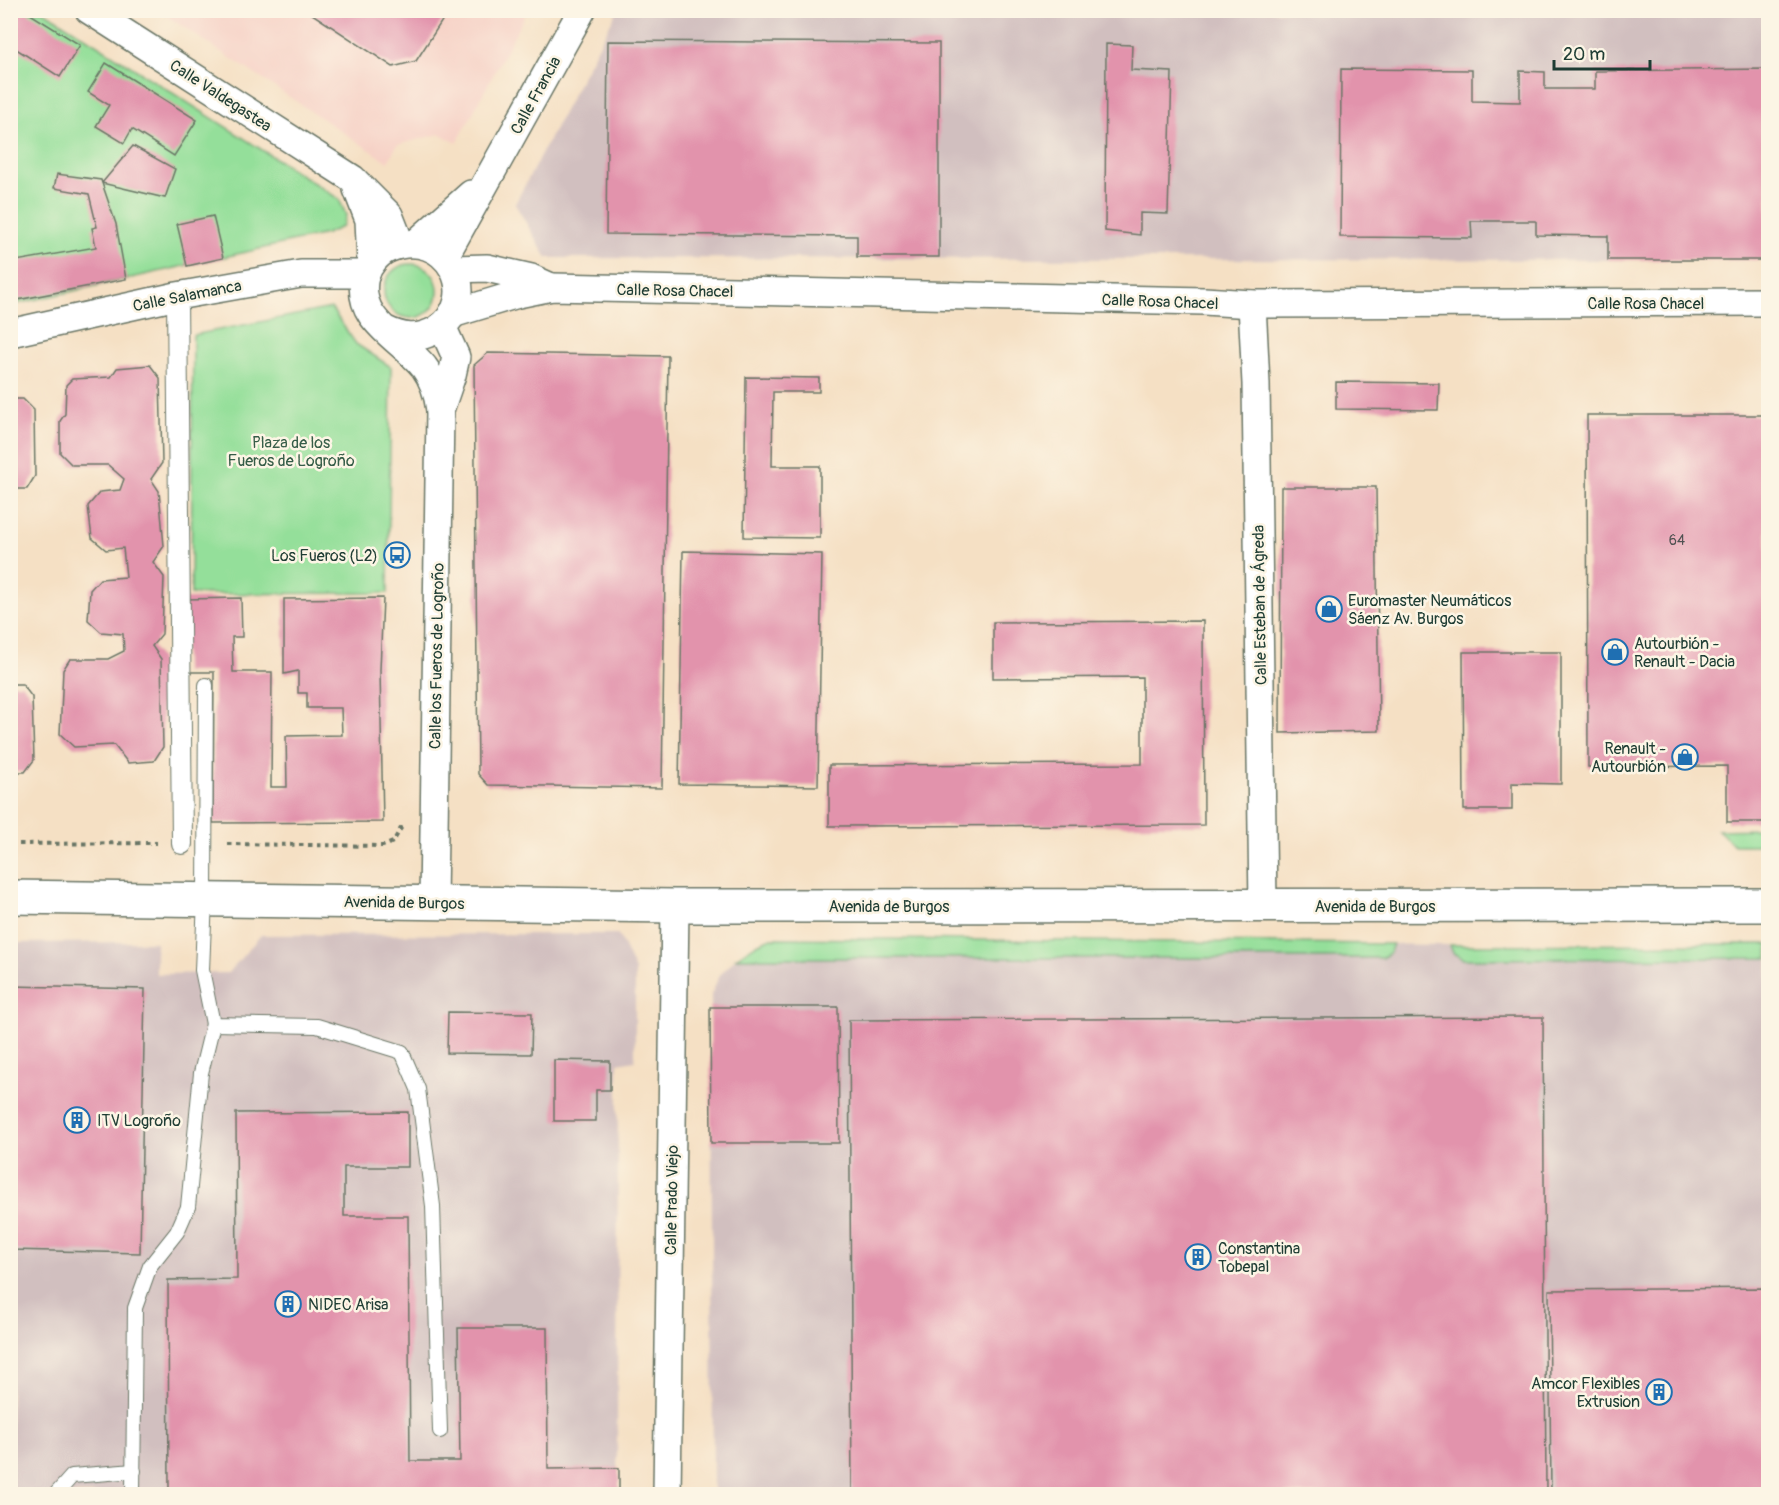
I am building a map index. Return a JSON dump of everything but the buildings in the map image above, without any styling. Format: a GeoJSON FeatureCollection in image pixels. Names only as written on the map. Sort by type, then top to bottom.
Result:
{"type":"FeatureCollection","features":[{"type":"Feature","properties":{"kind":"main road","name":"Avenida de Burgos"},"geometry":{"type":"LineString","coordinates":[[10,897],[675,906],[1768,905]]}},
{"type":"Feature","properties":{"kind":"street","name":"Calle Valdegastea"},"geometry":{"type":"LineString","coordinates":[[89,10],[353,179],[389,215],[408,243]]}},
{"type":"Feature","properties":{"kind":"street","name":"Calle Francia"},"geometry":{"type":"LineString","coordinates":[[449,262],[488,179],[582,10]]}},
{"type":"Feature","properties":{"kind":"street"},"geometry":{"type":"LineString","coordinates":[[353,179],[369,220],[369,268],[363,289],[365,304],[373,319],[384,329],[398,336],[414,337],[429,334],[447,320],[458,299],[458,284],[449,262],[431,247],[408,243],[384,250],[369,268]]}},
{"type":"Feature","properties":{"kind":"street","name":"Calle Francia"},"geometry":{"type":"LineString","coordinates":[[408,243],[488,179]]}},
{"type":"Feature","properties":{"kind":"street","name":"Calle Rosa Chacel"},"geometry":{"type":"LineString","coordinates":[[449,262],[531,278],[552,287]]}},
{"type":"Feature","properties":{"kind":"street","name":"Calle Salamanca"},"geometry":{"type":"LineString","coordinates":[[10,333],[177,296],[301,274],[369,268]]}},
{"type":"Feature","properties":{"kind":"street","name":"Calle Rosa Chacel"},"geometry":{"type":"LineString","coordinates":[[447,320],[518,294],[552,287],[1252,304],[1768,302]]}},
{"type":"Feature","properties":{"kind":"street"},"geometry":{"type":"LineString","coordinates":[[177,296],[182,844]]}},
{"type":"Feature","properties":{"kind":"street","name":"Calle Esteban de Ágreda"},"geometry":{"type":"LineString","coordinates":[[1252,304],[1256,384],[1263,906]]}},
{"type":"Feature","properties":{"kind":"street","name":"Calle los Fueros de Logroño"},"geometry":{"type":"LineString","coordinates":[[440,410],[456,357],[447,320]]}},
{"type":"Feature","properties":{"kind":"street","name":"Calle los Fueros de Logroño"},"geometry":{"type":"LineString","coordinates":[[384,329],[424,368],[438,394],[440,410],[433,902]]}},
{"type":"Feature","properties":{"kind":"street","name":"Calle Prado Viejo"},"geometry":{"type":"LineString","coordinates":[[667,1494],[675,906]]}},
{"type":"Feature","properties":{"kind":"lane"},"geometry":{"type":"LineString","coordinates":[[133,1494],[135,1308],[150,1266],[177,1232],[188,1207],[201,1073],[213,1024],[202,970],[205,899],[206,685]]}},
{"type":"Feature","properties":{"kind":"lane"},"geometry":{"type":"LineString","coordinates":[[213,1024],[316,1026],[402,1052],[418,1089],[433,1206],[440,1431]]}},
{"type":"Feature","properties":{"kind":"lane"},"geometry":{"type":"LineString","coordinates":[[56,1494],[72,1476],[134,1471]]}},
{"type":"Feature","properties":{"kind":"path"},"geometry":{"type":"LineString","coordinates":[[205,844],[383,846],[393,842],[401,828],[434,829]]}},
{"type":"Feature","properties":{"kind":"path"},"geometry":{"type":"LineString","coordinates":[[10,844],[182,844]]}},
{"type":"Feature","properties":{"kind":"shaded area"},"geometry":{"type":"Polygon","coordinates":[[[159,11],[527,11],[457,143],[440,134],[397,145],[388,162],[159,11]]]}},
{"type":"Feature","properties":{"kind":"shaded area"},"geometry":{"type":"Polygon","coordinates":[[[617,11],[1768,11],[1768,151],[1692,151],[1694,260],[547,258],[515,204],[617,11]]]}},
{"type":"Feature","properties":{"kind":"shaded area"},"geometry":{"type":"Polygon","coordinates":[[[618,934],[635,971],[635,1060],[618,1063],[617,1460],[619,1494],[11,1494],[10,943],[156,942],[156,974],[228,973],[261,935],[618,934]]]}},
{"type":"Feature","properties":{"kind":"shaded area"},"geometry":{"type":"Polygon","coordinates":[[[771,938],[1450,945],[1768,944],[1768,1494],[713,1494],[711,995],[719,976],[736,958],[771,938]]]}},
{"type":"Feature","properties":{"kind":"green space"},"geometry":{"type":"Polygon","coordinates":[[[10,11],[44,11],[339,199],[346,215],[342,227],[326,234],[11,305],[10,11]]]}},
{"type":"Feature","properties":{"kind":"green space"},"geometry":{"type":"Polygon","coordinates":[[[406,264],[416,264],[426,268],[434,276],[438,291],[434,306],[426,314],[416,318],[406,318],[396,314],[388,306],[384,296],[384,286],[388,276],[396,268],[406,264]]]}},
{"type":"Feature","properties":{"kind":"green space","name":"Plaza de los Fueros de Logroño"},"geometry":{"type":"Polygon","coordinates":[[[331,308],[356,344],[391,367],[388,593],[191,594],[193,335],[331,308]]]}},
{"type":"Feature","properties":{"kind":"green space"},"geometry":{"type":"Polygon","coordinates":[[[1765,829],[1765,845],[1734,845],[1718,830],[1765,829]]]}},
{"type":"Feature","properties":{"kind":"green space"},"geometry":{"type":"Polygon","coordinates":[[[771,938],[1393,944],[1389,953],[1383,958],[736,958],[771,938]]]}},
{"type":"Feature","properties":{"kind":"green space"},"geometry":{"type":"Polygon","coordinates":[[[1768,944],[1768,958],[1463,959],[1453,953],[1450,945],[1768,944]]]}},
{"type":"Feature","properties":{"kind":"place","name":"Los Fueros (L2)"},"geometry":{"type":"Point","coordinates":[397,555]}},
{"type":"Feature","properties":{"kind":"place","name":"Euromaster Neumáticos Sáenz Av. Burgos"},"geometry":{"type":"Point","coordinates":[1329,609]}},
{"type":"Feature","properties":{"kind":"place","name":"Autourbión - Renault - Dacia"},"geometry":{"type":"Point","coordinates":[1615,652]}},
{"type":"Feature","properties":{"kind":"place","name":"Renault - Autourbión"},"geometry":{"type":"Point","coordinates":[1685,757]}},
{"type":"Feature","properties":{"kind":"place","name":"ITV Logroño"},"geometry":{"type":"Point","coordinates":[77,1120]}},
{"type":"Feature","properties":{"kind":"place","name":"Constantina Tobepal"},"geometry":{"type":"Point","coordinates":[1198,1257]}},
{"type":"Feature","properties":{"kind":"place","name":"NIDEC Arisa"},"geometry":{"type":"Point","coordinates":[288,1304]}},
{"type":"Feature","properties":{"kind":"place","name":"Amcor Flexibles Extrusion"},"geometry":{"type":"Point","coordinates":[1659,1392]}}]}
